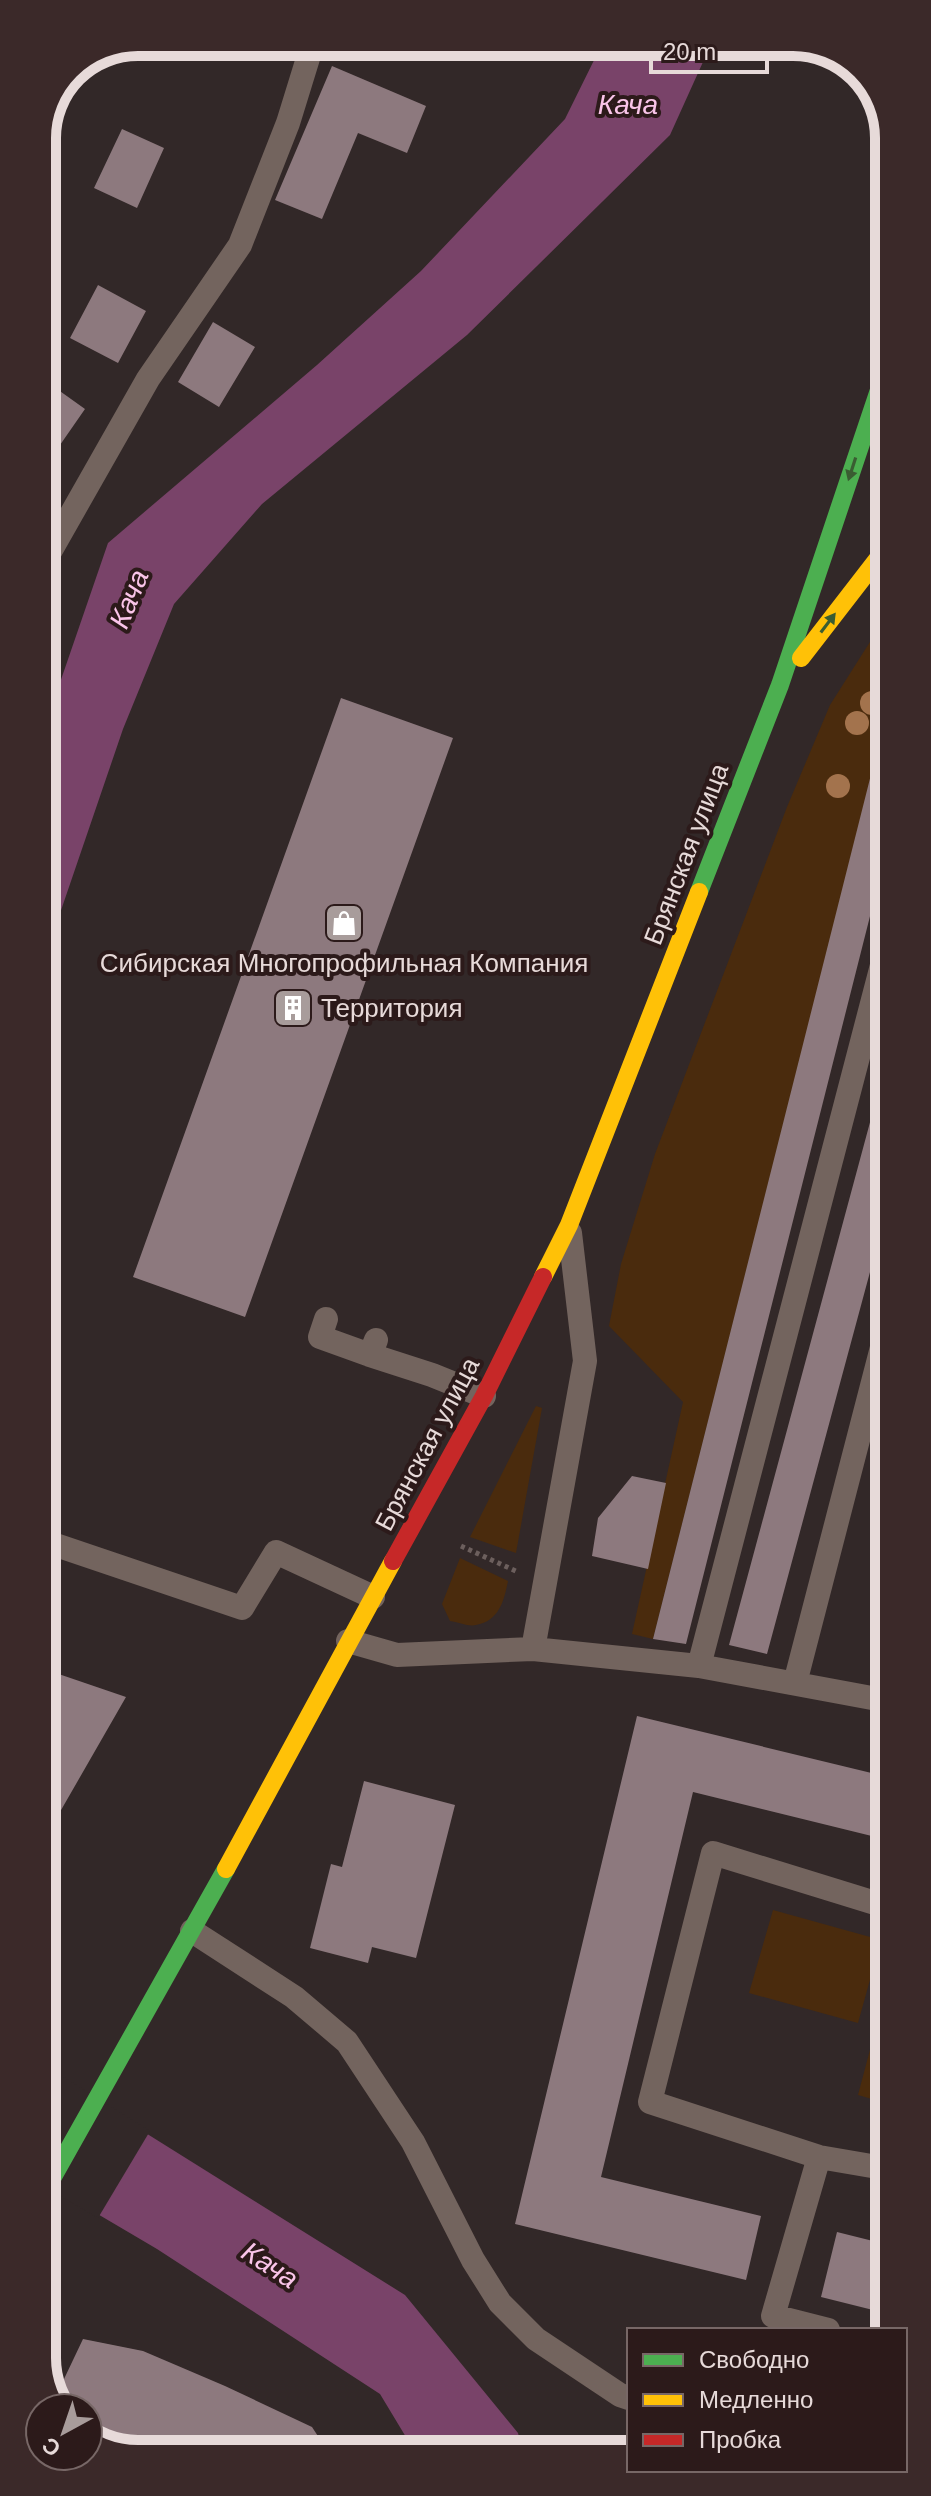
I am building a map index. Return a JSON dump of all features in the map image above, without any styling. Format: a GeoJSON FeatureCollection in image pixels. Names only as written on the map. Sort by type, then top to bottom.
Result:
{"type":"FeatureCollection","features":[{"type":"Feature","properties":{"kind":"highway","name":"Брянская улица"},"geometry":{"type":"LineString","coordinates":[[56,2171],[192,1931],[484,1396],[569,1225],[780,685],[875,402]]}},
{"type":"Feature","properties":{"kind":"highway","name":"Брянская улица"},"geometry":{"type":"LineString","coordinates":[[780,685],[875,562]]}},
{"type":"Feature","properties":{"kind":"lane"},"geometry":{"type":"LineString","coordinates":[[56,541],[148,379],[240,245],[288,123],[309,56]]}},
{"type":"Feature","properties":{"kind":"lane"},"geometry":{"type":"LineString","coordinates":[[699,1666],[875,992]]}},
{"type":"Feature","properties":{"kind":"lane"},"geometry":{"type":"LineString","coordinates":[[533,1649],[585,1361],[569,1225]]}},
{"type":"Feature","properties":{"kind":"lane"},"geometry":{"type":"LineString","coordinates":[[326,1319],[320,1337],[373,1347],[484,1396]]}},
{"type":"Feature","properties":{"kind":"lane"},"geometry":{"type":"LineString","coordinates":[[795,1683],[875,1374]]}},
{"type":"Feature","properties":{"kind":"lane"},"geometry":{"type":"LineString","coordinates":[[56,1545],[242,1608],[276,1552],[373,1597]]}},
{"type":"Feature","properties":{"kind":"lane"},"geometry":{"type":"LineString","coordinates":[[348,1641],[397,1655],[533,1649],[699,1666],[875,1698]]}},
{"type":"Feature","properties":{"kind":"lane"},"geometry":{"type":"LineString","coordinates":[[875,1903],[713,1853],[650,2102],[819,2157],[875,2167]]}},
{"type":"Feature","properties":{"kind":"lane"},"geometry":{"type":"LineString","coordinates":[[192,1931],[294,1997],[347,2042],[413,2142],[473,2260],[500,2303],[536,2339],[627,2397]]}},
{"type":"Feature","properties":{"kind":"lane"},"geometry":{"type":"LineString","coordinates":[[819,2157],[773,2316],[820,2328]]}},
{"type":"Feature","properties":{"kind":"path"},"geometry":{"type":"LineString","coordinates":[[461,1546],[510,1570]]}},
{"type":"Feature","properties":{"kind":"shaded area"},"geometry":{"type":"Polygon","coordinates":[[[875,634],[875,762],[653,1639],[632,1634],[683,1402],[609,1326],[621,1264],[655,1154],[787,807],[830,705],[875,634]]]}},
{"type":"Feature","properties":{"kind":"shaded area"},"geometry":{"type":"Polygon","coordinates":[[[536,1406],[542,1408],[516,1553],[470,1537],[536,1406]]]}},
{"type":"Feature","properties":{"kind":"shaded area"},"geometry":{"type":"Polygon","coordinates":[[[460,1558],[508,1581],[499,1609],[484,1623],[470,1625],[450,1621],[442,1604],[460,1558]]]}},
{"type":"Feature","properties":{"kind":"shaded area"},"geometry":{"type":"Polygon","coordinates":[[[773,1910],[875,1938],[875,1962],[858,2023],[749,1993],[773,1910]]]}},
{"type":"Feature","properties":{"kind":"shaded area"},"geometry":{"type":"Polygon","coordinates":[[[875,2031],[875,2100],[858,2095],[875,2031]]]}},
{"type":"Feature","properties":{"kind":"water","name":"Кача"},"geometry":{"type":"Polygon","coordinates":[[[596,56],[706,56],[670,135],[467,335],[262,504],[174,604],[123,729],[56,925],[56,694],[108,543],[317,365],[421,271],[565,119],[596,56]]]}},
{"type":"Feature","properties":{"kind":"water","name":"Кача"},"geometry":{"type":"Polygon","coordinates":[[[56,2077],[405,2295],[518,2433],[520,2440],[408,2440],[380,2394],[157,2249],[56,2189],[56,2077]]]}},
{"type":"Feature","properties":{"kind":"pier"},"geometry":{"type":"Polygon","coordinates":[[[56,2072],[150,2131],[98,2218],[56,2193],[56,2072]]]}},
{"type":"Feature","properties":{"kind":"building"},"geometry":{"type":"Polygon","coordinates":[[[332,66],[426,106],[407,153],[358,133],[322,219],[275,200],[332,66]]]}},
{"type":"Feature","properties":{"kind":"building"},"geometry":{"type":"Polygon","coordinates":[[[122,129],[164,148],[137,208],[94,188],[122,129]]]}},
{"type":"Feature","properties":{"kind":"building"},"geometry":{"type":"Polygon","coordinates":[[[98,285],[146,311],[118,363],[70,338],[98,285]]]}},
{"type":"Feature","properties":{"kind":"building"},"geometry":{"type":"Polygon","coordinates":[[[213,322],[255,347],[219,407],[178,382],[213,322]]]}},
{"type":"Feature","properties":{"kind":"building"},"geometry":{"type":"Polygon","coordinates":[[[56,388],[85,409],[60,445],[56,442],[56,388]]]}},
{"type":"Feature","properties":{"kind":"building","name":"Территория"},"geometry":{"type":"Polygon","coordinates":[[[341,698],[453,738],[245,1317],[133,1277],[341,698]]]}},
{"type":"Feature","properties":{"kind":"building"},"geometry":{"type":"Polygon","coordinates":[[[875,759],[875,896],[686,1644],[653,1639],[875,759]]]}},
{"type":"Feature","properties":{"kind":"building"},"geometry":{"type":"Polygon","coordinates":[[[875,1104],[875,1254],[767,1654],[729,1645],[875,1104]]]}},
{"type":"Feature","properties":{"kind":"building"},"geometry":{"type":"Polygon","coordinates":[[[632,1476],[666,1483],[648,1569],[592,1556],[598,1518],[632,1476]]]}},
{"type":"Feature","properties":{"kind":"building"},"geometry":{"type":"Polygon","coordinates":[[[56,1673],[126,1697],[56,1819],[56,1673]]]}},
{"type":"Feature","properties":{"kind":"building"},"geometry":{"type":"Polygon","coordinates":[[[637,1716],[875,1774],[875,1837],[693,1792],[601,2177],[761,2216],[746,2280],[515,2224],[637,1716]]]}},
{"type":"Feature","properties":{"kind":"building"},"geometry":{"type":"Polygon","coordinates":[[[364,1781],[455,1805],[416,1958],[372,1947],[368,1963],[310,1948],[331,1864],[342,1867],[364,1781]]]}},
{"type":"Feature","properties":{"kind":"building"},"geometry":{"type":"Polygon","coordinates":[[[837,2232],[875,2242],[875,2310],[821,2297],[837,2232]]]}},
{"type":"Feature","properties":{"kind":"building"},"geometry":{"type":"Polygon","coordinates":[[[83,2339],[143,2351],[312,2427],[320,2440],[133,2440],[117,2437],[104,2432],[104,2392],[64,2392],[62,2389],[83,2339]]]}},
{"type":"Feature","properties":{"kind":"traffic: fast"},"geometry":{"type":"LineString","coordinates":[[699,892],[780,685],[875,402]]}},
{"type":"Feature","properties":{"kind":"traffic: fast"},"geometry":{"type":"LineString","coordinates":[[56,2171],[226,1869]]}},
{"type":"Feature","properties":{"kind":"traffic: slow"},"geometry":{"type":"LineString","coordinates":[[801,658],[875,562]]}},
{"type":"Feature","properties":{"kind":"traffic: slow"},"geometry":{"type":"LineString","coordinates":[[543,1277],[569,1225],[699,892]]}},
{"type":"Feature","properties":{"kind":"traffic: slow"},"geometry":{"type":"LineString","coordinates":[[226,1869],[393,1561]]}},
{"type":"Feature","properties":{"kind":"traffic: jam"},"geometry":{"type":"LineString","coordinates":[[393,1561],[484,1396],[543,1277]]}},
{"type":"Feature","properties":{"kind":"place","name":"Сибирская Многопрофильная Компания"},"geometry":{"type":"Point","coordinates":[344,923]}},
{"type":"Feature","properties":{"kind":"place","name":"Территория"},"geometry":{"type":"Point","coordinates":[293,1008]}}]}
